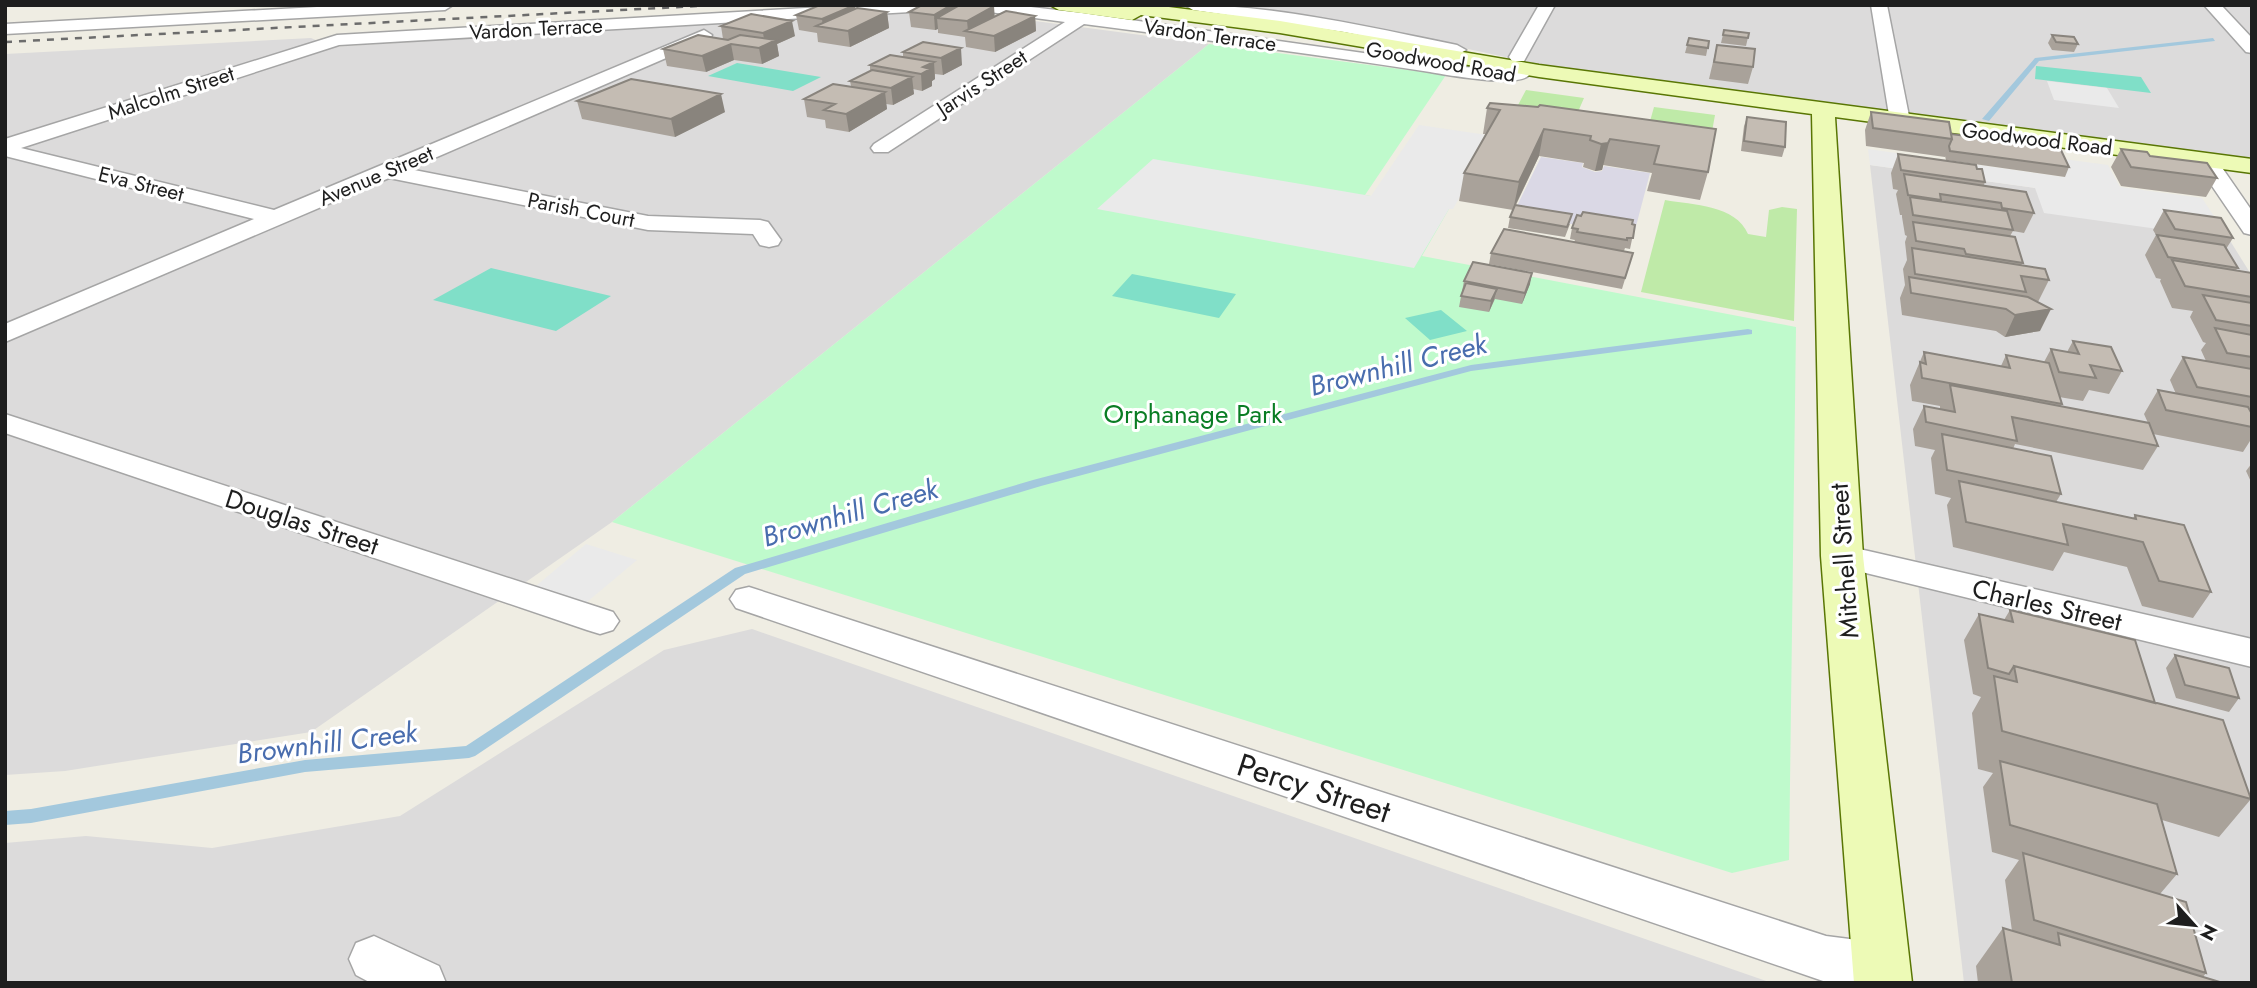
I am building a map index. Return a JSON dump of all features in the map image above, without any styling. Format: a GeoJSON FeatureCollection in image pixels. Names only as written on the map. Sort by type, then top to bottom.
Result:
{"type":"FeatureCollection","features":[{"type":"Feature","properties":{"kind":"main road","name":"Goodwood Road"},"geometry":{"type":"LineString","coordinates":[[1059,5],[1790,104],[1824,124]]}},
{"type":"Feature","properties":{"kind":"main road","name":"Goodwood Road"},"geometry":{"type":"LineString","coordinates":[[1108,5],[1280,27],[1523,67],[1787,111],[1824,124],[1900,121],[2252,166]]}},
{"type":"Feature","properties":{"kind":"main road","name":"Mitchell Street"},"geometry":{"type":"LineString","coordinates":[[1824,124],[1842,556],[1882,974]]}},
{"type":"Feature","properties":{"kind":"street"},"geometry":{"type":"LineString","coordinates":[[5,29],[444,5]]}},
{"type":"Feature","properties":{"kind":"street","name":"Vardon Terrace"},"geometry":{"type":"LineString","coordinates":[[337,40],[945,5]]}},
{"type":"Feature","properties":{"kind":"street","name":"Vardon Terrace"},"geometry":{"type":"LineString","coordinates":[[974,5],[1321,50],[1462,72],[1523,67]]}},
{"type":"Feature","properties":{"kind":"street"},"geometry":{"type":"LineString","coordinates":[[1193,5],[1344,27],[1484,55],[1523,67],[1547,5]]}},
{"type":"Feature","properties":{"kind":"street"},"geometry":{"type":"LineString","coordinates":[[1879,5],[1900,121]]}},
{"type":"Feature","properties":{"kind":"street"},"geometry":{"type":"LineString","coordinates":[[2212,5],[2252,47]]}},
{"type":"Feature","properties":{"kind":"street","name":"Avenue Street"},"geometry":{"type":"LineString","coordinates":[[5,334],[746,17]]}},
{"type":"Feature","properties":{"kind":"street","name":"Jarvis Street"},"geometry":{"type":"LineString","coordinates":[[881,148],[1082,18]]}},
{"type":"Feature","properties":{"kind":"street","name":"Malcolm Street"},"geometry":{"type":"LineString","coordinates":[[5,148],[337,40]]}},
{"type":"Feature","properties":{"kind":"street","name":"Vardon Terrace"},"geometry":{"type":"LineString","coordinates":[[1321,50],[1339,50],[1345,45]]}},
{"type":"Feature","properties":{"kind":"street","name":"Eva Street"},"geometry":{"type":"LineString","coordinates":[[5,148],[277,218]]}},
{"type":"Feature","properties":{"kind":"street"},"geometry":{"type":"LineString","coordinates":[[2206,160],[2252,228]]}},
{"type":"Feature","properties":{"kind":"street","name":"Parish Court"},"geometry":{"type":"LineString","coordinates":[[387,171],[648,223],[760,227],[769,240]]}},
{"type":"Feature","properties":{"kind":"street","name":"Douglas Street"},"geometry":{"type":"LineString","coordinates":[[5,423],[600,621]]}},
{"type":"Feature","properties":{"kind":"street","name":"Charles Street"},"geometry":{"type":"LineString","coordinates":[[1842,556],[2252,653]]}},
{"type":"Feature","properties":{"kind":"street","name":"Percy Street"},"geometry":{"type":"LineString","coordinates":[[749,599],[1826,959],[1882,974]]}},
{"type":"Feature","properties":{"kind":"street"},"geometry":{"type":"LineString","coordinates":[[374,959],[421,983]]}},
{"type":"Feature","properties":{"kind":"shaded area"},"geometry":{"type":"Polygon","coordinates":[[[1228,5],[2252,5],[2252,158],[1538,64],[1320,17],[1228,5]]]}},
{"type":"Feature","properties":{"kind":"shaded area"},"geometry":{"type":"Polygon","coordinates":[[[943,9],[1209,44],[612,522],[311,732],[65,771],[5,775],[5,54],[311,38],[332,47],[943,9]]]}},
{"type":"Feature","properties":{"kind":"shaded area"},"geometry":{"type":"Polygon","coordinates":[[[2047,81],[2107,88],[2119,108],[2054,100],[2047,81]]]}},
{"type":"Feature","properties":{"kind":"shaded area"},"geometry":{"type":"Polygon","coordinates":[[[1419,125],[1494,136],[1453,209],[1449,209],[1414,268],[1097,209],[1153,159],[1371,196],[1419,125]]]}},
{"type":"Feature","properties":{"kind":"shaded area"},"geometry":{"type":"Polygon","coordinates":[[[1868,149],[2064,177],[2056,158],[2108,165],[2120,187],[2202,198],[2229,239],[2044,213],[2035,188],[1870,165],[1868,149]]]}},
{"type":"Feature","properties":{"kind":"shaded area"},"geometry":{"type":"Polygon","coordinates":[[[1541,157],[1583,163],[1582,167],[1595,172],[1602,171],[1604,166],[1650,173],[1635,230],[1579,221],[1577,225],[1513,214],[1541,157]]]}},
{"type":"Feature","properties":{"kind":"shaded area"},"geometry":{"type":"Polygon","coordinates":[[[1870,165],[2035,188],[2229,239],[2252,276],[2252,983],[1964,983],[1870,165]]]}},
{"type":"Feature","properties":{"kind":"shaded area"},"geometry":{"type":"Polygon","coordinates":[[[586,544],[637,560],[574,613],[524,596],[586,544]]]}},
{"type":"Feature","properties":{"kind":"shaded area"},"geometry":{"type":"Polygon","coordinates":[[[752,629],[1772,983],[5,983],[5,843],[86,836],[212,848],[400,816],[664,650],[752,629]]]}},
{"type":"Feature","properties":{"kind":"green space","name":"Orphanage Park"},"geometry":{"type":"Polygon","coordinates":[[[1209,44],[1446,75],[1365,195],[1449,209],[1422,256],[1796,327],[1789,860],[1732,873],[612,522],[1209,44]]]}},
{"type":"Feature","properties":{"kind":"green space"},"geometry":{"type":"Polygon","coordinates":[[[737,63],[821,77],[793,91],[708,76],[737,63]]]}},
{"type":"Feature","properties":{"kind":"green space"},"geometry":{"type":"Polygon","coordinates":[[[2036,66],[2141,77],[2151,93],[2035,79],[2036,66]]]}},
{"type":"Feature","properties":{"kind":"green space"},"geometry":{"type":"Polygon","coordinates":[[[1526,90],[1584,98],[1571,128],[1510,120],[1526,90]]]}},
{"type":"Feature","properties":{"kind":"green space"},"geometry":{"type":"Polygon","coordinates":[[[1654,107],[1715,115],[1709,148],[1645,139],[1654,107]]]}},
{"type":"Feature","properties":{"kind":"green space"},"geometry":{"type":"Polygon","coordinates":[[[1665,200],[1724,212],[1742,224],[1748,234],[1766,237],[1769,210],[1782,207],[1797,209],[1794,321],[1641,292],[1665,200]]]}},
{"type":"Feature","properties":{"kind":"green space"},"geometry":{"type":"Polygon","coordinates":[[[491,268],[611,296],[556,331],[433,300],[491,268]]]}},
{"type":"Feature","properties":{"kind":"green space"},"geometry":{"type":"Polygon","coordinates":[[[1132,274],[1236,294],[1219,318],[1112,296],[1132,274]]]}},
{"type":"Feature","properties":{"kind":"green space"},"geometry":{"type":"Polygon","coordinates":[[[1441,310],[1467,331],[1430,340],[1405,318],[1441,310]]]}},
{"type":"Feature","properties":{"kind":"building"},"geometry":{"type":"Polygon","coordinates":[[[820,5],[855,5],[822,19],[796,15],[820,5]]]}},
{"type":"Feature","properties":{"kind":"building"},"geometry":{"type":"Polygon","coordinates":[[[922,5],[951,5],[934,15],[909,12],[922,5]]]}},
{"type":"Feature","properties":{"kind":"building"},"geometry":{"type":"Polygon","coordinates":[[[960,5],[994,6],[967,21],[937,18],[960,5]]]}},
{"type":"Feature","properties":{"kind":"building"},"geometry":{"type":"Polygon","coordinates":[[[857,8],[887,12],[848,31],[816,26],[857,8]]]}},
{"type":"Feature","properties":{"kind":"building"},"geometry":{"type":"Polygon","coordinates":[[[1006,11],[1035,16],[994,36],[965,31],[1006,11]]]}},
{"type":"Feature","properties":{"kind":"building"},"geometry":{"type":"Polygon","coordinates":[[[751,14],[792,21],[763,33],[721,26],[751,14]]]}},
{"type":"Feature","properties":{"kind":"building"},"geometry":{"type":"Polygon","coordinates":[[[1724,30],[1749,33],[1748,38],[1723,35],[1724,30]]]}},
{"type":"Feature","properties":{"kind":"building"},"geometry":{"type":"Polygon","coordinates":[[[698,35],[728,40],[740,35],[776,40],[759,48],[731,44],[702,56],[663,49],[698,35]]]}},
{"type":"Feature","properties":{"kind":"building"},"geometry":{"type":"Polygon","coordinates":[[[2052,35],[2074,37],[2078,44],[2056,42],[2052,35]]]}},
{"type":"Feature","properties":{"kind":"building"},"geometry":{"type":"Polygon","coordinates":[[[1689,38],[1709,41],[1708,48],[1687,45],[1689,38]]]}},
{"type":"Feature","properties":{"kind":"building"},"geometry":{"type":"Polygon","coordinates":[[[923,42],[961,48],[941,58],[903,52],[923,42]]]}},
{"type":"Feature","properties":{"kind":"building"},"geometry":{"type":"Polygon","coordinates":[[[1717,45],[1755,49],[1753,67],[1714,62],[1717,45]]]}},
{"type":"Feature","properties":{"kind":"building"},"geometry":{"type":"Polygon","coordinates":[[[890,55],[934,62],[923,67],[930,69],[921,74],[870,65],[890,55]]]}},
{"type":"Feature","properties":{"kind":"building"},"geometry":{"type":"Polygon","coordinates":[[[872,70],[912,77],[891,88],[850,81],[872,70]]]}},
{"type":"Feature","properties":{"kind":"building"},"geometry":{"type":"Polygon","coordinates":[[[631,79],[721,94],[671,119],[577,101],[631,79]]]}},
{"type":"Feature","properties":{"kind":"building"},"geometry":{"type":"Polygon","coordinates":[[[833,84],[885,92],[846,114],[824,110],[835,104],[804,99],[833,84]]]}},
{"type":"Feature","properties":{"kind":"building"},"geometry":{"type":"Polygon","coordinates":[[[1490,103],[1540,105],[1716,129],[1708,172],[1654,164],[1659,146],[1610,139],[1608,143],[1601,144],[1590,140],[1591,136],[1544,129],[1519,182],[1464,173],[1500,110],[1487,108],[1490,103]]]}},
{"type":"Feature","properties":{"kind":"building"},"geometry":{"type":"Polygon","coordinates":[[[1871,112],[1949,122],[1952,139],[1873,128],[1871,112]]]}},
{"type":"Feature","properties":{"kind":"building"},"geometry":{"type":"Polygon","coordinates":[[[1747,117],[1786,122],[1785,147],[1744,141],[1747,117]]]}},
{"type":"Feature","properties":{"kind":"building"},"geometry":{"type":"Polygon","coordinates":[[[1951,134],[2060,148],[2069,167],[1950,151],[1951,134]]]}},
{"type":"Feature","properties":{"kind":"building"},"geometry":{"type":"Polygon","coordinates":[[[2121,149],[2147,152],[2150,156],[2207,163],[2217,178],[2131,167],[2121,149]]]}},
{"type":"Feature","properties":{"kind":"building"},"geometry":{"type":"Polygon","coordinates":[[[1898,154],[1976,165],[1977,169],[1982,169],[1985,182],[1901,170],[1898,154]]]}},
{"type":"Feature","properties":{"kind":"building"},"geometry":{"type":"Polygon","coordinates":[[[1904,174],[2026,192],[2034,213],[2002,208],[2001,203],[1940,194],[1941,200],[1908,195],[1904,174]]]}},
{"type":"Feature","properties":{"kind":"building"},"geometry":{"type":"Polygon","coordinates":[[[1910,197],[2007,211],[2013,230],[1913,215],[1910,197]]]}},
{"type":"Feature","properties":{"kind":"building"},"geometry":{"type":"Polygon","coordinates":[[[1515,205],[1572,214],[1567,227],[1510,217],[1515,205]]]}},
{"type":"Feature","properties":{"kind":"building"},"geometry":{"type":"Polygon","coordinates":[[[2164,210],[2221,218],[2233,238],[2175,229],[2164,210]]]}},
{"type":"Feature","properties":{"kind":"building"},"geometry":{"type":"Polygon","coordinates":[[[1583,212],[1633,220],[1633,238],[1627,240],[1577,232],[1578,229],[1572,228],[1577,215],[1581,216],[1583,212]]]}},
{"type":"Feature","properties":{"kind":"building"},"geometry":{"type":"Polygon","coordinates":[[[1913,222],[2015,237],[2023,263],[1966,254],[1964,249],[1916,241],[1913,222]]]}},
{"type":"Feature","properties":{"kind":"building"},"geometry":{"type":"Polygon","coordinates":[[[1504,229],[1633,253],[1625,278],[1491,253],[1504,229]]]}},
{"type":"Feature","properties":{"kind":"building"},"geometry":{"type":"Polygon","coordinates":[[[2157,235],[2224,245],[2238,268],[2168,257],[2157,235]]]}},
{"type":"Feature","properties":{"kind":"building"},"geometry":{"type":"Polygon","coordinates":[[[1912,248],[2045,269],[2049,280],[2021,276],[2026,292],[1915,274],[1912,248]]]}},
{"type":"Feature","properties":{"kind":"building"},"geometry":{"type":"Polygon","coordinates":[[[2172,260],[2252,273],[2252,297],[2185,286],[2172,260]]]}},
{"type":"Feature","properties":{"kind":"building"},"geometry":{"type":"Polygon","coordinates":[[[1473,262],[1532,273],[1525,293],[1464,281],[1473,262]]]}},
{"type":"Feature","properties":{"kind":"building"},"geometry":{"type":"Polygon","coordinates":[[[1909,277],[2028,297],[2051,309],[2015,315],[2006,309],[1911,293],[1909,277]]]}},
{"type":"Feature","properties":{"kind":"building"},"geometry":{"type":"Polygon","coordinates":[[[1466,283],[1497,289],[1491,301],[1461,296],[1466,283]]]}},
{"type":"Feature","properties":{"kind":"building"},"geometry":{"type":"Polygon","coordinates":[[[2203,295],[2252,303],[2252,326],[2216,320],[2203,295]]]}},
{"type":"Feature","properties":{"kind":"building"},"geometry":{"type":"Polygon","coordinates":[[[2215,328],[2252,335],[2252,357],[2227,353],[2215,328]]]}},
{"type":"Feature","properties":{"kind":"building"},"geometry":{"type":"Polygon","coordinates":[[[2073,341],[2111,347],[2122,371],[2090,365],[2096,378],[2059,372],[2051,349],[2079,354],[2073,341]]]}},
{"type":"Feature","properties":{"kind":"building"},"geometry":{"type":"Polygon","coordinates":[[[1924,352],[2010,368],[2006,355],[2049,363],[2062,404],[1922,378],[1920,362],[1926,364],[1924,352]]]}},
{"type":"Feature","properties":{"kind":"building"},"geometry":{"type":"Polygon","coordinates":[[[2183,357],[2252,369],[2252,397],[2197,387],[2183,357]]]}},
{"type":"Feature","properties":{"kind":"building"},"geometry":{"type":"Polygon","coordinates":[[[1950,385],[2149,423],[2158,446],[2012,417],[2017,441],[1926,422],[1924,406],[1955,412],[1950,385]]]}},
{"type":"Feature","properties":{"kind":"building"},"geometry":{"type":"Polygon","coordinates":[[[2158,390],[2248,407],[2252,414],[2252,427],[2166,410],[2158,390]]]}},
{"type":"Feature","properties":{"kind":"building"},"geometry":{"type":"Polygon","coordinates":[[[1942,434],[2051,456],[2061,494],[1947,470],[1942,434]]]}},
{"type":"Feature","properties":{"kind":"building"},"geometry":{"type":"Polygon","coordinates":[[[1959,481],[2136,519],[2135,515],[2184,525],[2211,592],[2159,581],[2143,542],[2063,524],[2068,545],[1966,522],[1959,481]]]}},
{"type":"Feature","properties":{"kind":"building"},"geometry":{"type":"Polygon","coordinates":[[[2010,610],[2135,640],[2155,703],[2014,666],[2009,674],[1988,668],[1979,614],[2013,622],[2010,610]]]}},
{"type":"Feature","properties":{"kind":"building"},"geometry":{"type":"Polygon","coordinates":[[[2175,655],[2229,668],[2239,698],[2185,685],[2175,655]]]}},
{"type":"Feature","properties":{"kind":"building"},"geometry":{"type":"Polygon","coordinates":[[[2014,666],[2223,720],[2251,799],[2002,731],[1994,676],[2017,682],[2014,666]]]}},
{"type":"Feature","properties":{"kind":"building"},"geometry":{"type":"Polygon","coordinates":[[[2000,761],[2157,804],[2177,874],[2010,825],[2000,761]]]}},
{"type":"Feature","properties":{"kind":"building"},"geometry":{"type":"Polygon","coordinates":[[[2023,853],[2186,902],[2206,973],[2034,920],[2023,853]]]}},
{"type":"Feature","properties":{"kind":"building"},"geometry":{"type":"Polygon","coordinates":[[[2003,928],[2060,945],[2058,933],[2223,983],[2012,983],[2003,928]]]}},
{"type":"Feature","properties":{"kind":"waterway","name":"Brownhill Creek"},"geometry":{"type":"LineString","coordinates":[[1986,119],[2037,59],[2213,40]]}},
{"type":"Feature","properties":{"kind":"waterway","name":"Brownhill Creek"},"geometry":{"type":"LineString","coordinates":[[5,818],[31,816],[305,766],[469,752],[740,571],[1037,483],[1471,368],[1748,332]]}},
{"type":"Feature","properties":{"kind":"railway"},"geometry":{"type":"LineString","coordinates":[[5,42],[718,5]]}}]}
